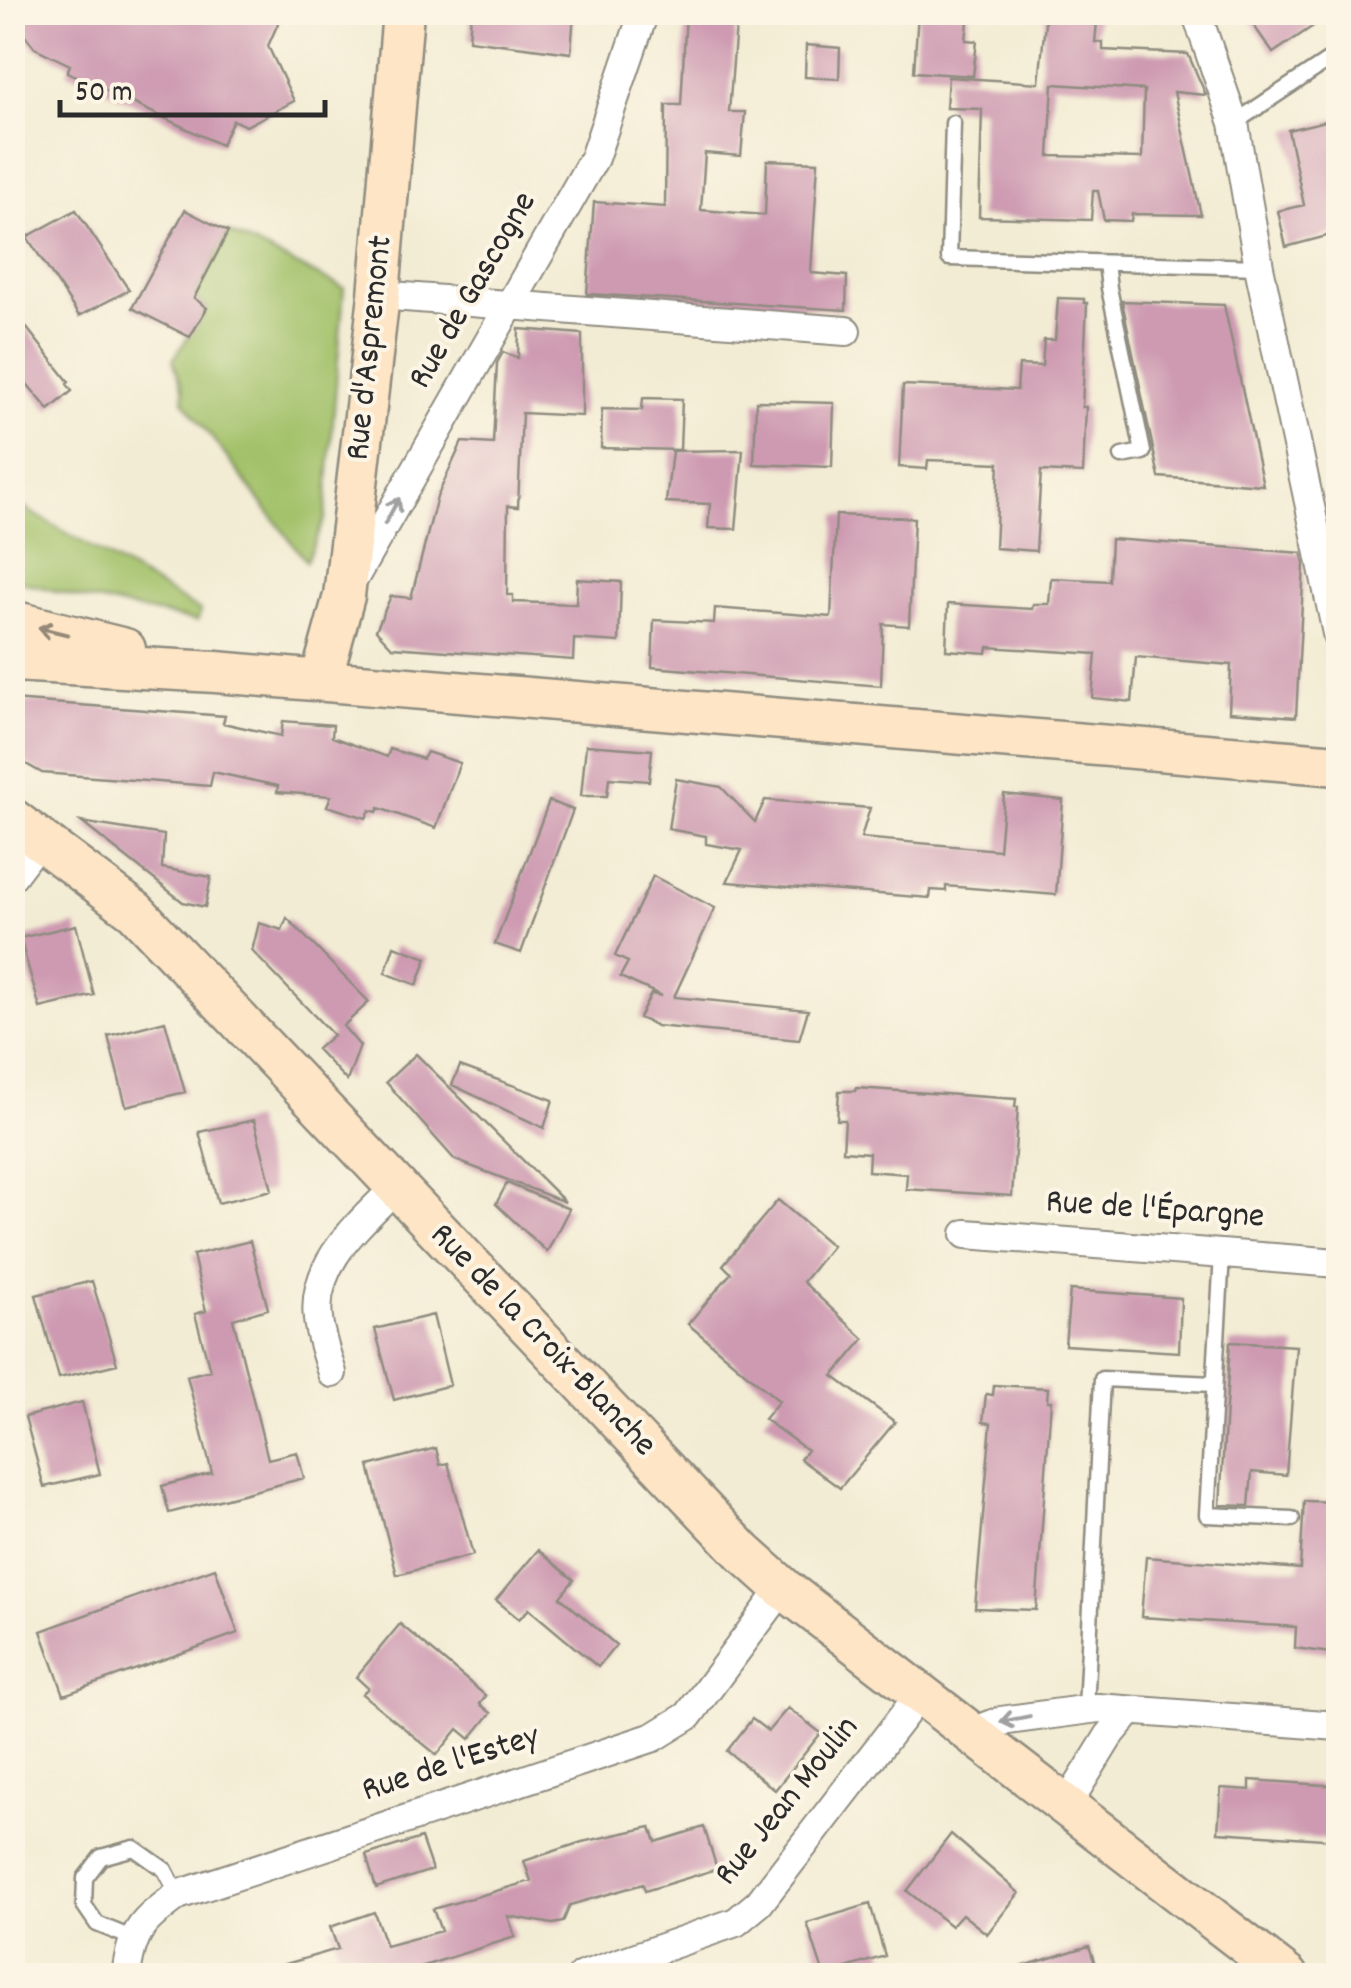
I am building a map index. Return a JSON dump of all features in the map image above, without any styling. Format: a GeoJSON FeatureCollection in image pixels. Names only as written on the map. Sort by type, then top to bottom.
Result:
{"type":"FeatureCollection","features":[{"type":"Feature","properties":{"kind":"main road","name":"Rue d'Aspremont"},"geometry":{"type":"LineString","coordinates":[[321,680],[344,596],[379,294],[404,12]]}},
{"type":"Feature","properties":{"kind":"main road"},"geometry":{"type":"LineString","coordinates":[[12,621],[216,672]]}},
{"type":"Feature","properties":{"kind":"main road"},"geometry":{"type":"LineString","coordinates":[[12,661],[1336,746]]}},
{"type":"Feature","properties":{"kind":"main road","name":"Rue de la Croix-Blanche"},"geometry":{"type":"LineString","coordinates":[[26,829],[135,911],[744,1554],[1288,1976]]}},
{"type":"Feature","properties":{"kind":"street","name":"Rue de Gascogne"},"geometry":{"type":"LineString","coordinates":[[344,596],[594,158],[644,12]]}},
{"type":"Feature","properties":{"kind":"street"},"geometry":{"type":"LineString","coordinates":[[1196,12],[1234,124],[1259,267],[1338,638]]}},
{"type":"Feature","properties":{"kind":"street"},"geometry":{"type":"LineString","coordinates":[[379,294],[846,331]]}},
{"type":"Feature","properties":{"kind":"street"},"geometry":{"type":"LineString","coordinates":[[12,876],[26,829]]}},
{"type":"Feature","properties":{"kind":"street"},"geometry":{"type":"LineString","coordinates":[[332,1373],[317,1316],[324,1270],[348,1237],[395,1188]]}},
{"type":"Feature","properties":{"kind":"street","name":"Rue de l'Épargne"},"geometry":{"type":"LineString","coordinates":[[966,1234],[1338,1263]]}},
{"type":"Feature","properties":{"kind":"street","name":"Rue de l'Estey"},"geometry":{"type":"LineString","coordinates":[[134,1938],[140,1923],[178,1895],[654,1737],[688,1716],[783,1588]]}},
{"type":"Feature","properties":{"kind":"street","name":"Rue Jean Moulin"},"geometry":{"type":"LineString","coordinates":[[582,1976],[736,1922],[759,1903],[921,1693]]}},
{"type":"Feature","properties":{"kind":"street"},"geometry":{"type":"LineString","coordinates":[[970,1733],[1001,1721],[1086,1709],[1338,1726]]}},
{"type":"Feature","properties":{"kind":"street"},"geometry":{"type":"LineString","coordinates":[[1066,1806],[1109,1736],[1130,1710]]}},
{"type":"Feature","properties":{"kind":"street"},"geometry":{"type":"LineString","coordinates":[[126,1976],[134,1938]]}},
{"type":"Feature","properties":{"kind":"lane"},"geometry":{"type":"LineString","coordinates":[[1234,124],[1338,54]]}},
{"type":"Feature","properties":{"kind":"lane"},"geometry":{"type":"LineString","coordinates":[[953,123],[949,258],[1259,267]]}},
{"type":"Feature","properties":{"kind":"lane"},"geometry":{"type":"LineString","coordinates":[[1106,263],[1143,452],[1122,456]]}},
{"type":"Feature","properties":{"kind":"lane"},"geometry":{"type":"LineString","coordinates":[[1222,1254],[1207,1516],[1292,1519]]}},
{"type":"Feature","properties":{"kind":"lane"},"geometry":{"type":"LineString","coordinates":[[1086,1709],[1102,1379],[1214,1384]]}},
{"type":"Feature","properties":{"kind":"lane"},"geometry":{"type":"LineString","coordinates":[[134,1938],[98,1924],[84,1905],[85,1878],[100,1856],[134,1848],[165,1870],[178,1895]]}},
{"type":"Feature","properties":{"kind":"path"},"geometry":{"type":"LineString","coordinates":[[1336,746],[1338,702]]}},
{"type":"Feature","properties":{"kind":"green space"},"geometry":{"type":"Polygon","coordinates":[[[228,232],[344,288],[325,519],[306,561],[183,400],[184,391],[173,360],[207,308],[194,298],[228,232]]]}},
{"type":"Feature","properties":{"kind":"green space"},"geometry":{"type":"Polygon","coordinates":[[[12,501],[201,611],[197,621],[77,597],[13,579],[12,501]]]}},
{"type":"Feature","properties":{"kind":"building"},"geometry":{"type":"Polygon","coordinates":[[[12,12],[283,12],[268,46],[294,101],[246,126],[233,120],[221,145],[67,72],[70,65],[35,48],[12,19],[12,12]]]}},
{"type":"Feature","properties":{"kind":"building"},"geometry":{"type":"Polygon","coordinates":[[[471,12],[574,12],[571,53],[469,40],[471,12]]]}},
{"type":"Feature","properties":{"kind":"building"},"geometry":{"type":"Polygon","coordinates":[[[686,12],[737,12],[729,112],[745,112],[741,156],[705,153],[701,210],[765,215],[767,160],[818,162],[811,273],[847,276],[846,310],[587,294],[594,202],[665,207],[666,105],[681,105],[686,12]]]}},
{"type":"Feature","properties":{"kind":"building"},"geometry":{"type":"Polygon","coordinates":[[[918,12],[969,12],[966,40],[977,41],[973,76],[914,72],[918,12]]]}},
{"type":"Feature","properties":{"kind":"building"},"geometry":{"type":"Polygon","coordinates":[[[1098,12],[1095,42],[1103,42],[1103,50],[1188,54],[1206,95],[1174,92],[1201,215],[1132,214],[1131,221],[1104,220],[1098,191],[1093,191],[1091,220],[979,217],[982,109],[946,108],[948,77],[1039,83],[1046,13],[1098,12]],[[1053,84],[1049,156],[1142,158],[1144,90],[1053,84]]]}},
{"type":"Feature","properties":{"kind":"building"},"geometry":{"type":"Polygon","coordinates":[[[1267,12],[1334,12],[1273,53],[1252,23],[1267,12]]]}},
{"type":"Feature","properties":{"kind":"building"},"geometry":{"type":"Polygon","coordinates":[[[806,45],[840,48],[839,79],[805,77],[806,45]]]}},
{"type":"Feature","properties":{"kind":"building"},"geometry":{"type":"Polygon","coordinates":[[[1338,118],[1338,233],[1286,247],[1278,211],[1304,205],[1288,130],[1338,118]]]}},
{"type":"Feature","properties":{"kind":"building"},"geometry":{"type":"Polygon","coordinates":[[[76,210],[129,290],[79,316],[27,237],[76,210]]]}},
{"type":"Feature","properties":{"kind":"building"},"geometry":{"type":"Polygon","coordinates":[[[185,210],[228,232],[194,298],[207,308],[190,337],[132,308],[185,210]]]}},
{"type":"Feature","properties":{"kind":"building"},"geometry":{"type":"Polygon","coordinates":[[[1058,298],[1084,299],[1087,303],[1083,473],[1041,471],[1036,551],[995,548],[999,463],[928,460],[927,469],[899,467],[903,385],[1017,390],[1019,365],[1042,366],[1044,340],[1055,340],[1058,298]]]}},
{"type":"Feature","properties":{"kind":"building"},"geometry":{"type":"Polygon","coordinates":[[[1122,301],[1224,305],[1263,485],[1159,477],[1122,301]]]}},
{"type":"Feature","properties":{"kind":"building"},"geometry":{"type":"Polygon","coordinates":[[[12,309],[69,382],[72,391],[49,410],[12,366],[12,309]]]}},
{"type":"Feature","properties":{"kind":"building"},"geometry":{"type":"Polygon","coordinates":[[[519,329],[582,334],[582,416],[522,413],[518,507],[508,506],[507,595],[513,595],[513,602],[576,604],[577,579],[621,582],[619,642],[574,639],[573,660],[392,647],[376,630],[391,596],[411,598],[437,497],[462,442],[493,444],[497,363],[503,352],[518,358],[519,329]]]}},
{"type":"Feature","properties":{"kind":"building"},"geometry":{"type":"Polygon","coordinates":[[[643,398],[682,399],[680,450],[601,448],[602,409],[642,410],[643,398]]]}},
{"type":"Feature","properties":{"kind":"building"},"geometry":{"type":"Polygon","coordinates":[[[756,401],[834,403],[832,467],[754,464],[756,401]]]}},
{"type":"Feature","properties":{"kind":"building"},"geometry":{"type":"Polygon","coordinates":[[[743,450],[736,529],[708,528],[710,504],[666,502],[672,451],[743,450]]]}},
{"type":"Feature","properties":{"kind":"building"},"geometry":{"type":"Polygon","coordinates":[[[836,515],[914,518],[909,626],[883,624],[881,686],[652,667],[654,620],[714,623],[715,608],[831,617],[836,515]]]}},
{"type":"Feature","properties":{"kind":"building"},"geometry":{"type":"Polygon","coordinates":[[[1111,539],[1302,553],[1296,717],[1229,712],[1231,665],[1136,657],[1132,702],[1092,698],[1096,654],[988,647],[987,653],[946,650],[948,604],[1032,609],[1033,604],[1049,604],[1051,578],[1109,581],[1111,539]]]}},
{"type":"Feature","properties":{"kind":"building"},"geometry":{"type":"Polygon","coordinates":[[[12,700],[225,716],[223,723],[281,736],[283,721],[333,725],[332,737],[387,757],[390,749],[423,759],[427,752],[460,763],[436,828],[379,808],[377,812],[370,810],[366,818],[327,806],[331,796],[277,792],[278,786],[213,772],[210,786],[42,773],[12,756],[12,700]]]}},
{"type":"Feature","properties":{"kind":"building"},"geometry":{"type":"Polygon","coordinates":[[[586,745],[652,750],[649,781],[609,778],[607,796],[581,796],[586,745]]]}},
{"type":"Feature","properties":{"kind":"building"},"geometry":{"type":"Polygon","coordinates":[[[676,779],[721,787],[755,822],[765,800],[870,808],[861,838],[999,850],[1004,794],[1063,800],[1056,895],[946,886],[946,891],[931,890],[930,898],[727,882],[742,850],[706,844],[706,836],[668,829],[676,779]]]}},
{"type":"Feature","properties":{"kind":"building"},"geometry":{"type":"Polygon","coordinates":[[[549,801],[573,810],[521,953],[495,944],[549,801]]]}},
{"type":"Feature","properties":{"kind":"building"},"geometry":{"type":"Polygon","coordinates":[[[81,822],[164,835],[162,868],[211,877],[205,907],[183,902],[81,822]]]}},
{"type":"Feature","properties":{"kind":"building"},"geometry":{"type":"Polygon","coordinates":[[[653,876],[715,908],[674,997],[808,1010],[799,1040],[657,1026],[639,1018],[651,994],[662,996],[620,977],[628,962],[615,956],[653,876]]]}},
{"type":"Feature","properties":{"kind":"building"},"geometry":{"type":"Polygon","coordinates":[[[287,918],[369,1002],[343,1026],[360,1046],[347,1081],[317,1049],[333,1035],[252,951],[259,923],[282,930],[287,918]]]}},
{"type":"Feature","properties":{"kind":"building"},"geometry":{"type":"Polygon","coordinates":[[[76,925],[94,995],[40,1008],[20,938],[76,925]]]}},
{"type":"Feature","properties":{"kind":"building"},"geometry":{"type":"Polygon","coordinates":[[[394,946],[427,958],[417,985],[385,973],[394,946]]]}},
{"type":"Feature","properties":{"kind":"building"},"geometry":{"type":"Polygon","coordinates":[[[165,1021],[185,1092],[126,1106],[108,1036],[165,1021]]]}},
{"type":"Feature","properties":{"kind":"building"},"geometry":{"type":"Polygon","coordinates":[[[416,1054],[565,1202],[455,1160],[386,1082],[416,1054]]]}},
{"type":"Feature","properties":{"kind":"building"},"geometry":{"type":"Polygon","coordinates":[[[460,1066],[553,1100],[544,1128],[452,1085],[460,1066]]]}},
{"type":"Feature","properties":{"kind":"building"},"geometry":{"type":"Polygon","coordinates":[[[856,1088],[1016,1099],[1012,1196],[906,1189],[907,1174],[868,1171],[869,1153],[843,1151],[845,1120],[837,1120],[839,1091],[856,1088]]]}},
{"type":"Feature","properties":{"kind":"building"},"geometry":{"type":"Polygon","coordinates":[[[254,1120],[272,1190],[218,1203],[199,1132],[254,1120]]]}},
{"type":"Feature","properties":{"kind":"building"},"geometry":{"type":"Polygon","coordinates":[[[507,1183],[569,1209],[547,1252],[496,1204],[507,1183]]]}},
{"type":"Feature","properties":{"kind":"building"},"geometry":{"type":"Polygon","coordinates":[[[778,1200],[832,1246],[803,1282],[864,1339],[833,1376],[895,1422],[840,1488],[800,1459],[807,1450],[764,1419],[779,1401],[688,1324],[731,1273],[723,1265],[778,1200]]]}},
{"type":"Feature","properties":{"kind":"building"},"geometry":{"type":"Polygon","coordinates":[[[250,1241],[268,1309],[233,1319],[268,1459],[297,1452],[304,1478],[169,1513],[162,1486],[212,1473],[187,1376],[210,1370],[195,1314],[206,1311],[193,1255],[250,1241]]]}},
{"type":"Feature","properties":{"kind":"building"},"geometry":{"type":"Polygon","coordinates":[[[92,1281],[117,1364],[59,1378],[36,1295],[92,1281]]]}},
{"type":"Feature","properties":{"kind":"building"},"geometry":{"type":"Polygon","coordinates":[[[1070,1290],[1181,1298],[1179,1352],[1065,1345],[1070,1290]]]}},
{"type":"Feature","properties":{"kind":"building"},"geometry":{"type":"Polygon","coordinates":[[[433,1315],[450,1385],[394,1400],[375,1329],[433,1315]]]}},
{"type":"Feature","properties":{"kind":"building"},"geometry":{"type":"Polygon","coordinates":[[[1230,1342],[1296,1346],[1286,1475],[1252,1472],[1249,1506],[1220,1505],[1230,1342]]]}},
{"type":"Feature","properties":{"kind":"building"},"geometry":{"type":"Polygon","coordinates":[[[994,1385],[1048,1388],[1047,1401],[1051,1401],[1036,1610],[975,1608],[991,1423],[983,1422],[986,1394],[993,1395],[994,1385]]]}},
{"type":"Feature","properties":{"kind":"building"},"geometry":{"type":"Polygon","coordinates":[[[82,1402],[100,1474],[44,1487],[25,1417],[82,1402]]]}},
{"type":"Feature","properties":{"kind":"building"},"geometry":{"type":"Polygon","coordinates":[[[436,1448],[440,1465],[448,1463],[473,1555],[397,1575],[369,1466],[436,1448]]]}},
{"type":"Feature","properties":{"kind":"building"},"geometry":{"type":"Polygon","coordinates":[[[1304,1501],[1338,1502],[1338,1654],[1295,1648],[1296,1627],[1141,1617],[1146,1557],[1300,1569],[1304,1501]]]}},
{"type":"Feature","properties":{"kind":"building"},"geometry":{"type":"Polygon","coordinates":[[[538,1550],[574,1580],[560,1597],[616,1645],[598,1667],[529,1609],[519,1619],[496,1600],[538,1550]]]}},
{"type":"Feature","properties":{"kind":"building"},"geometry":{"type":"Polygon","coordinates":[[[215,1568],[238,1633],[64,1695],[41,1631],[215,1568]]]}},
{"type":"Feature","properties":{"kind":"building"},"geometry":{"type":"Polygon","coordinates":[[[400,1624],[486,1696],[480,1704],[491,1713],[470,1739],[458,1729],[437,1755],[362,1694],[368,1688],[356,1677],[400,1624]]]}},
{"type":"Feature","properties":{"kind":"building"},"geometry":{"type":"Polygon","coordinates":[[[788,1708],[821,1733],[775,1790],[727,1751],[752,1719],[768,1731],[788,1708]]]}},
{"type":"Feature","properties":{"kind":"building"},"geometry":{"type":"Polygon","coordinates":[[[1250,1780],[1338,1786],[1338,1840],[1218,1832],[1221,1788],[1250,1790],[1250,1780]]]}},
{"type":"Feature","properties":{"kind":"building"},"geometry":{"type":"Polygon","coordinates":[[[651,1827],[656,1842],[704,1827],[717,1869],[645,1891],[643,1884],[570,1905],[563,1922],[553,1924],[508,1916],[515,1937],[392,1976],[273,1976],[272,1968],[338,1949],[330,1927],[374,1912],[386,1946],[441,1931],[433,1909],[531,1881],[524,1861],[582,1842],[651,1827]]]}},
{"type":"Feature","properties":{"kind":"building"},"geometry":{"type":"Polygon","coordinates":[[[951,1834],[1019,1893],[987,1934],[962,1914],[951,1926],[907,1891],[951,1834]]]}},
{"type":"Feature","properties":{"kind":"building"},"geometry":{"type":"Polygon","coordinates":[[[421,1838],[432,1870],[376,1888],[366,1855],[421,1838]]]}},
{"type":"Feature","properties":{"kind":"building"},"geometry":{"type":"Polygon","coordinates":[[[870,1904],[885,1956],[824,1975],[807,1923],[870,1904]]]}},
{"type":"Feature","properties":{"kind":"building"},"geometry":{"type":"Polygon","coordinates":[[[1089,1946],[1099,1976],[1015,1976],[1014,1969],[1089,1946]]]}}]}
